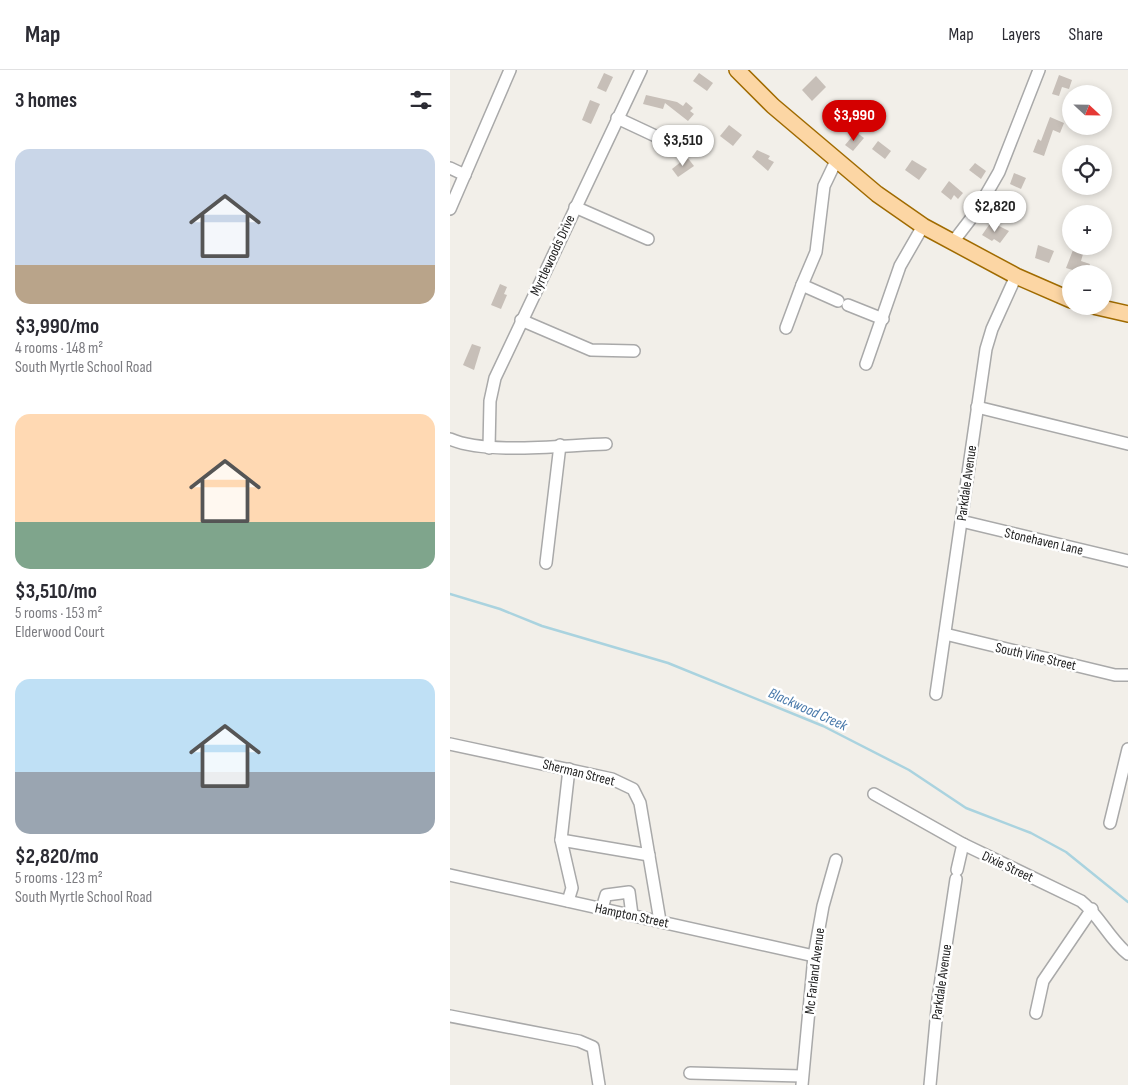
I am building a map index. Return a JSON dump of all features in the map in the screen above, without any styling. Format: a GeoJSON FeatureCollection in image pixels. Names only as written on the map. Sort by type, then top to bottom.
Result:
{"type":"FeatureCollection","features":[{"type":"Feature","properties":{"kind":"main road"},"geometry":{"type":"LineString","coordinates":[[736,70],[772,106],[836,161],[877,194],[923,226],[1016,276],[1062,296]]}},
{"type":"Feature","properties":{"kind":"main road"},"geometry":{"type":"LineString","coordinates":[[1112,310],[1128,314]]}},
{"type":"Feature","properties":{"kind":"street"},"geometry":{"type":"LineString","coordinates":[[450,209],[510,70]]}},
{"type":"Feature","properties":{"kind":"street","name":"Myrtlewoods Drive"},"geometry":{"type":"LineString","coordinates":[[489,448],[490,401],[495,378],[616,118],[641,70]]}},
{"type":"Feature","properties":{"kind":"street"},"geometry":{"type":"LineString","coordinates":[[953,242],[980,205],[999,172],[1039,70]]}},
{"type":"Feature","properties":{"kind":"street"},"geometry":{"type":"LineString","coordinates":[[616,118],[664,140]]}},
{"type":"Feature","properties":{"kind":"street"},"geometry":{"type":"LineString","coordinates":[[786,328],[816,252],[824,186],[836,161]]}},
{"type":"Feature","properties":{"kind":"street"},"geometry":{"type":"LineString","coordinates":[[450,168],[465,175]]}},
{"type":"Feature","properties":{"kind":"street"},"geometry":{"type":"LineString","coordinates":[[575,206],[648,239]]}},
{"type":"Feature","properties":{"kind":"street"},"geometry":{"type":"LineString","coordinates":[[866,364],[900,266],[923,226]]}},
{"type":"Feature","properties":{"kind":"street","name":"Parkdale Avenue"},"geometry":{"type":"LineString","coordinates":[[936,694],[977,407],[990,336],[1016,276]]}},
{"type":"Feature","properties":{"kind":"street"},"geometry":{"type":"LineString","coordinates":[[802,286],[883,319]]}},
{"type":"Feature","properties":{"kind":"street"},"geometry":{"type":"LineString","coordinates":[[521,320],[591,350],[634,351]]}},
{"type":"Feature","properties":{"kind":"street"},"geometry":{"type":"LineString","coordinates":[[977,407],[1128,444]]}},
{"type":"Feature","properties":{"kind":"street"},"geometry":{"type":"LineString","coordinates":[[450,439],[461,444],[489,448],[606,444]]}},
{"type":"Feature","properties":{"kind":"street"},"geometry":{"type":"LineString","coordinates":[[546,563],[560,445]]}},
{"type":"Feature","properties":{"kind":"street","name":"Stonehaven Lane"},"geometry":{"type":"LineString","coordinates":[[961,522],[1128,561]]}},
{"type":"Feature","properties":{"kind":"street","name":"South Vine Street"},"geometry":{"type":"LineString","coordinates":[[945,634],[1115,675],[1128,675]]}},
{"type":"Feature","properties":{"kind":"street","name":"Sherman Street"},"geometry":{"type":"LineString","coordinates":[[450,744],[612,779],[633,789],[640,803],[660,921]]}},
{"type":"Feature","properties":{"kind":"street"},"geometry":{"type":"LineString","coordinates":[[1110,823],[1128,749]]}},
{"type":"Feature","properties":{"kind":"street"},"geometry":{"type":"LineString","coordinates":[[568,901],[572,888],[561,840],[569,769]]}},
{"type":"Feature","properties":{"kind":"street","name":"Dixie Street"},"geometry":{"type":"LineString","coordinates":[[874,794],[963,844],[1081,900],[1092,909],[1116,943],[1128,954]]}},
{"type":"Feature","properties":{"kind":"street"},"geometry":{"type":"LineString","coordinates":[[561,840],[649,855]]}},
{"type":"Feature","properties":{"kind":"street","name":"Parkdale Avenue"},"geometry":{"type":"LineString","coordinates":[[930,1085],[938,999],[956,874],[963,844]]}},
{"type":"Feature","properties":{"kind":"street","name":"Mc Farland Avenue"},"geometry":{"type":"LineString","coordinates":[[802,1081],[814,956],[836,860]]}},
{"type":"Feature","properties":{"kind":"street","name":"Hampton Street"},"geometry":{"type":"LineString","coordinates":[[450,875],[814,956]]}},
{"type":"Feature","properties":{"kind":"street"},"geometry":{"type":"LineString","coordinates":[[602,908],[606,895],[629,892],[632,915]]}},
{"type":"Feature","properties":{"kind":"street"},"geometry":{"type":"LineString","coordinates":[[1036,1012],[1043,981],[1092,909]]}},
{"type":"Feature","properties":{"kind":"street"},"geometry":{"type":"LineString","coordinates":[[450,1016],[579,1041],[593,1047],[599,1085]]}},
{"type":"Feature","properties":{"kind":"street"},"geometry":{"type":"LineString","coordinates":[[690,1073],[802,1081]]}},
{"type":"Feature","properties":{"kind":"building"},"geometry":{"type":"Polygon","coordinates":[[[604,73],[613,77],[606,92],[597,88],[604,73]]]}},
{"type":"Feature","properties":{"kind":"building"},"geometry":{"type":"Polygon","coordinates":[[[699,73],[713,83],[707,91],[693,81],[699,73]]]}},
{"type":"Feature","properties":{"kind":"building"},"geometry":{"type":"Polygon","coordinates":[[[1059,75],[1072,80],[1070,85],[1062,85],[1059,96],[1052,94],[1059,75]]]}},
{"type":"Feature","properties":{"kind":"building"},"geometry":{"type":"Polygon","coordinates":[[[816,76],[826,87],[812,101],[802,90],[816,76]]]}},
{"type":"Feature","properties":{"kind":"building"},"geometry":{"type":"Polygon","coordinates":[[[646,95],[677,102],[683,106],[686,102],[693,108],[690,111],[694,114],[688,121],[665,103],[663,109],[643,104],[646,95]]]}},
{"type":"Feature","properties":{"kind":"building"},"geometry":{"type":"Polygon","coordinates":[[[590,100],[600,104],[591,124],[582,120],[590,100]]]}},
{"type":"Feature","properties":{"kind":"building"},"geometry":{"type":"Polygon","coordinates":[[[1050,117],[1062,122],[1060,133],[1053,130],[1044,156],[1033,152],[1038,139],[1041,141],[1050,117]]]}},
{"type":"Feature","properties":{"kind":"building"},"geometry":{"type":"Polygon","coordinates":[[[729,125],[742,135],[733,146],[720,136],[729,125]]]}},
{"type":"Feature","properties":{"kind":"building"},"geometry":{"type":"Polygon","coordinates":[[[693,131],[702,132],[702,138],[709,139],[707,151],[691,149],[693,131]]]}},
{"type":"Feature","properties":{"kind":"building"},"geometry":{"type":"Polygon","coordinates":[[[856,132],[864,138],[853,151],[845,145],[856,132]]]}},
{"type":"Feature","properties":{"kind":"building"},"geometry":{"type":"Polygon","coordinates":[[[878,141],[891,151],[885,159],[872,149],[878,141]]]}},
{"type":"Feature","properties":{"kind":"building"},"geometry":{"type":"Polygon","coordinates":[[[757,150],[770,156],[768,159],[774,162],[768,171],[752,157],[757,150]]]}},
{"type":"Feature","properties":{"kind":"building"},"geometry":{"type":"Polygon","coordinates":[[[687,157],[694,166],[678,177],[672,169],[687,157]]]}},
{"type":"Feature","properties":{"kind":"building"},"geometry":{"type":"Polygon","coordinates":[[[912,160],[927,169],[919,180],[905,170],[912,160]]]}},
{"type":"Feature","properties":{"kind":"building"},"geometry":{"type":"Polygon","coordinates":[[[975,163],[986,171],[981,179],[969,170],[975,163]]]}},
{"type":"Feature","properties":{"kind":"building"},"geometry":{"type":"Polygon","coordinates":[[[1014,173],[1026,178],[1021,189],[1010,184],[1014,173]]]}},
{"type":"Feature","properties":{"kind":"building"},"geometry":{"type":"Polygon","coordinates":[[[949,181],[963,193],[958,199],[954,195],[951,200],[941,192],[949,181]]]}},
{"type":"Feature","properties":{"kind":"building"},"geometry":{"type":"Polygon","coordinates":[[[991,222],[1009,231],[1000,243],[982,235],[991,222]]]}},
{"type":"Feature","properties":{"kind":"building"},"geometry":{"type":"Polygon","coordinates":[[[1038,245],[1054,251],[1049,263],[1035,258],[1038,245]]]}},
{"type":"Feature","properties":{"kind":"building"},"geometry":{"type":"Polygon","coordinates":[[[1071,255],[1083,255],[1081,261],[1090,264],[1090,265],[1067,265],[1071,255]]]}},
{"type":"Feature","properties":{"kind":"building"},"geometry":{"type":"Polygon","coordinates":[[[500,284],[507,287],[504,294],[507,295],[501,309],[491,305],[500,284]]]}},
{"type":"Feature","properties":{"kind":"building"},"geometry":{"type":"Polygon","coordinates":[[[472,344],[481,347],[474,370],[463,365],[472,344]]]}},
{"type":"Feature","properties":{"kind":"waterway","name":"Blackwood Creek"},"geometry":{"type":"LineString","coordinates":[[450,594],[500,609],[542,626],[668,663],[823,726],[909,770],[966,808],[1031,833],[1066,852],[1128,902]]}}]}
